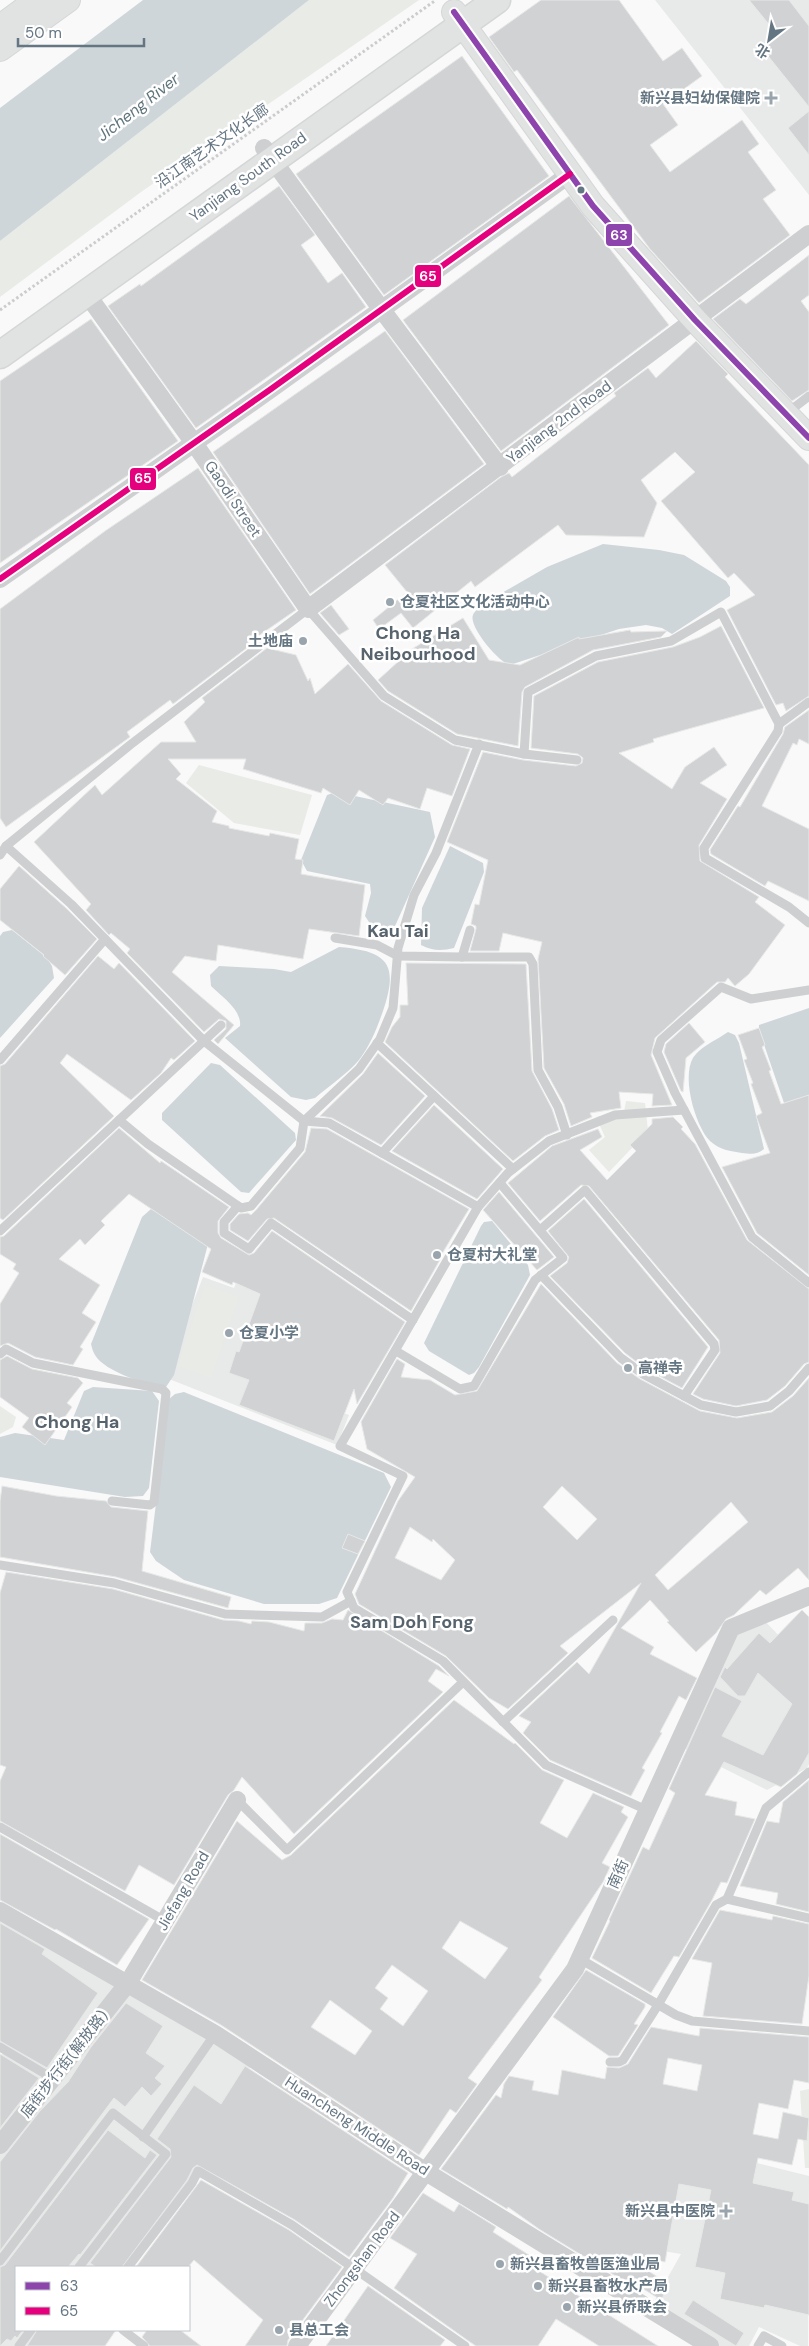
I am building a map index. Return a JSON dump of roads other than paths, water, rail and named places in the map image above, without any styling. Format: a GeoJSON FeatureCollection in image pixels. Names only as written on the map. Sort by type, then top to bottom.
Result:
{"type":"FeatureCollection","features":[{"type":"Feature","properties":{"kind":"main road","name":"Yanjiang South Road"},"geometry":{"type":"LineString","coordinates":[[0,354],[86,293],[456,9],[497,0]]}},
{"type":"Feature","properties":{"kind":"main road","name":"Yanjiang South Road"},"geometry":{"type":"LineString","coordinates":[[0,335],[268,154]]}},
{"type":"Feature","properties":{"kind":"street"},"geometry":{"type":"LineString","coordinates":[[0,27],[37,0]]}},
{"type":"Feature","properties":{"kind":"street"},"geometry":{"type":"LineString","coordinates":[[0,49],[68,0]]}},
{"type":"Feature","properties":{"kind":"street"},"geometry":{"type":"LineString","coordinates":[[456,9],[593,206],[695,320],[809,438]]}},
{"type":"Feature","properties":{"kind":"street"},"geometry":{"type":"LineString","coordinates":[[268,154],[500,467]]}},
{"type":"Feature","properties":{"kind":"street"},"geometry":{"type":"LineString","coordinates":[[0,579],[382,310],[570,174]]}},
{"type":"Feature","properties":{"kind":"street","name":"Yanjiang 2nd Road"},"geometry":{"type":"LineString","coordinates":[[308,609],[809,234]]}},
{"type":"Feature","properties":{"kind":"street","name":"Gaodi Street"},"geometry":{"type":"LineString","coordinates":[[86,293],[194,443],[308,609]]}},
{"type":"Feature","properties":{"kind":"street","name":"南街"},"geometry":{"type":"LineString","coordinates":[[426,2172],[575,1969],[731,1628],[809,1596]]}},
{"type":"Feature","properties":{"kind":"street","name":"Jiefang Road"},"geometry":{"type":"LineString","coordinates":[[128,1983],[237,1800]]}},
{"type":"Feature","properties":{"kind":"street","name":"Huancheng Middle Road"},"geometry":{"type":"LineString","coordinates":[[0,1910],[215,2034],[426,2172],[710,2346]]}},
{"type":"Feature","properties":{"kind":"street","name":"庙街步行街(解放路)"},"geometry":{"type":"LineString","coordinates":[[0,2145],[128,1983]]}},
{"type":"Feature","properties":{"kind":"street","name":"Zhongshan Road"},"geometry":{"type":"LineString","coordinates":[[297,2346],[426,2172]]}},
{"type":"Feature","properties":{"kind":"lane"},"geometry":{"type":"LineString","coordinates":[[786,414],[809,396]]}},
{"type":"Feature","properties":{"kind":"lane"},"geometry":{"type":"LineString","coordinates":[[0,855],[6,846],[130,745],[308,609],[384,696],[455,740],[524,754],[577,760]]}},
{"type":"Feature","properties":{"kind":"lane"},"geometry":{"type":"LineString","coordinates":[[524,754],[528,692],[596,656],[671,641],[721,612],[779,724],[778,731],[704,848],[705,858],[789,907],[809,923]]}},
{"type":"Feature","properties":{"kind":"lane"},"geometry":{"type":"LineString","coordinates":[[779,724],[809,702]]}},
{"type":"Feature","properties":{"kind":"lane"},"geometry":{"type":"LineString","coordinates":[[119,1120],[148,1144],[241,1208],[251,1206],[300,1148],[304,1121],[359,1069],[377,1043],[393,1008],[398,956],[403,929],[414,895],[436,853],[478,744]]}},
{"type":"Feature","properties":{"kind":"lane"},"geometry":{"type":"LineString","coordinates":[[6,846],[71,904],[204,1041],[304,1121],[329,1123],[478,1207]]}},
{"type":"Feature","properties":{"kind":"lane"},"geometry":{"type":"LineString","coordinates":[[462,957],[470,930]]}},
{"type":"Feature","properties":{"kind":"lane"},"geometry":{"type":"LineString","coordinates":[[335,938],[377,945],[398,956],[529,957],[533,964],[538,1070],[558,1107],[566,1135]]}},
{"type":"Feature","properties":{"kind":"lane"},"geometry":{"type":"LineString","coordinates":[[0,1060],[105,939]]}},
{"type":"Feature","properties":{"kind":"lane"},"geometry":{"type":"LineString","coordinates":[[809,990],[751,999],[721,986],[661,1040],[657,1052],[684,1110],[752,1237],[809,1283]]}},
{"type":"Feature","properties":{"kind":"lane"},"geometry":{"type":"LineString","coordinates":[[0,1231],[221,1025]]}},
{"type":"Feature","properties":{"kind":"lane"},"geometry":{"type":"LineString","coordinates":[[377,1043],[513,1170]]}},
{"type":"Feature","properties":{"kind":"lane"},"geometry":{"type":"LineString","coordinates":[[382,1153],[434,1096]]}},
{"type":"Feature","properties":{"kind":"lane"},"geometry":{"type":"LineString","coordinates":[[647,1810],[546,1765],[442,1661],[354,1608],[347,1592],[403,1476],[340,1446],[478,1207],[513,1170],[549,1141],[615,1115],[684,1110]]}},
{"type":"Feature","properties":{"kind":"lane"},"geometry":{"type":"LineString","coordinates":[[396,1350],[460,1389],[474,1386],[535,1280],[563,1258],[500,1183]]}},
{"type":"Feature","properties":{"kind":"lane"},"geometry":{"type":"LineString","coordinates":[[540,1230],[585,1190],[714,1344],[715,1350],[684,1396]]}},
{"type":"Feature","properties":{"kind":"lane"},"geometry":{"type":"LineString","coordinates":[[238,1206],[224,1222],[224,1233],[249,1249],[272,1223],[413,1320]]}},
{"type":"Feature","properties":{"kind":"lane"},"geometry":{"type":"LineString","coordinates":[[541,1275],[622,1358],[643,1374],[701,1405],[736,1412],[770,1406],[789,1391],[809,1368]]}},
{"type":"Feature","properties":{"kind":"lane"},"geometry":{"type":"LineString","coordinates":[[0,1354],[6,1349],[33,1363],[162,1389],[166,1393],[154,1502],[150,1505],[112,1501]]}},
{"type":"Feature","properties":{"kind":"lane"},"geometry":{"type":"LineString","coordinates":[[0,1564],[114,1583],[225,1614],[322,1617],[351,1601]]}},
{"type":"Feature","properties":{"kind":"lane"},"geometry":{"type":"LineString","coordinates":[[503,1722],[613,1620]]}},
{"type":"Feature","properties":{"kind":"lane"},"geometry":{"type":"LineString","coordinates":[[237,1800],[287,1850],[463,1682]]}},
{"type":"Feature","properties":{"kind":"lane"},"geometry":{"type":"LineString","coordinates":[[610,2062],[623,2060],[658,2005],[716,1905],[727,1899],[766,1808],[809,1772]]}},
{"type":"Feature","properties":{"kind":"lane"},"geometry":{"type":"LineString","coordinates":[[0,1827],[165,1921]]}},
{"type":"Feature","properties":{"kind":"lane"},"geometry":{"type":"LineString","coordinates":[[727,1899],[809,1918]]}},
{"type":"Feature","properties":{"kind":"lane"},"geometry":{"type":"LineString","coordinates":[[580,1959],[676,2015],[692,2021],[809,2031]]}},
{"type":"Feature","properties":{"kind":"lane"},"geometry":{"type":"LineString","coordinates":[[144,2137],[215,2034]]}},
{"type":"Feature","properties":{"kind":"lane"},"geometry":{"type":"LineString","coordinates":[[0,2046],[52,2078]]}},
{"type":"Feature","properties":{"kind":"lane"},"geometry":{"type":"LineString","coordinates":[[0,2261],[113,2113],[166,2154],[80,2266]]}},
{"type":"Feature","properties":{"kind":"lane"},"geometry":{"type":"LineString","coordinates":[[129,2266],[192,2183],[198,2171],[292,2225],[465,2346]]}},
{"type":"Feature","properties":{"kind":"lane"},"geometry":{"type":"LineString","coordinates":[[19,2346],[30,2331]]}},
{"type":"Feature","properties":{"kind":"lane"},"geometry":{"type":"LineString","coordinates":[[124,2331],[144,2346]]}},
{"type":"Feature","properties":{"kind":"lane"},"geometry":{"type":"LineString","coordinates":[[758,2346],[764,2336],[782,2346]]}},
{"type":"Feature","properties":{"kind":"water","name":"Jicheng River"},"geometry":{"type":"Polygon","coordinates":[[[143,0],[309,0],[0,241],[0,108],[143,0]]]}},
{"type":"Feature","properties":{"kind":"water"},"geometry":{"type":"Polygon","coordinates":[[[603,544],[659,550],[684,555],[726,581],[730,587],[730,596],[672,634],[662,628],[646,625],[619,629],[510,665],[499,658],[475,627],[473,615],[481,605],[547,567],[603,544]]]}},
{"type":"Feature","properties":{"kind":"water"},"geometry":{"type":"Polygon","coordinates":[[[336,792],[430,812],[435,837],[395,926],[389,929],[373,928],[365,916],[371,893],[370,884],[307,871],[301,860],[327,795],[336,792]]]}},
{"type":"Feature","properties":{"kind":"water"},"geometry":{"type":"Polygon","coordinates":[[[450,846],[483,863],[484,872],[454,948],[433,949],[421,945],[422,908],[450,846]]]}},
{"type":"Feature","properties":{"kind":"water"},"geometry":{"type":"Polygon","coordinates":[[[12,930],[47,958],[52,966],[54,978],[0,1038],[0,936],[3,932],[12,930]]]}},
{"type":"Feature","properties":{"kind":"water"},"geometry":{"type":"Polygon","coordinates":[[[339,947],[369,952],[379,957],[385,963],[389,971],[390,982],[383,1011],[367,1049],[349,1070],[315,1098],[306,1100],[291,1097],[225,1038],[240,1026],[240,1020],[230,1004],[211,986],[210,975],[219,966],[274,969],[291,972],[339,947]]]}},
{"type":"Feature","properties":{"kind":"water"},"geometry":{"type":"Polygon","coordinates":[[[809,1008],[809,1098],[784,1103],[759,1030],[759,1025],[809,1008]]]}},
{"type":"Feature","properties":{"kind":"water"},"geometry":{"type":"Polygon","coordinates":[[[728,1032],[735,1035],[739,1043],[764,1149],[756,1153],[748,1154],[729,1151],[710,1141],[704,1134],[694,1111],[689,1085],[691,1062],[699,1051],[728,1032]]]}},
{"type":"Feature","properties":{"kind":"water"},"geometry":{"type":"Polygon","coordinates":[[[211,1063],[220,1065],[295,1133],[296,1140],[249,1193],[241,1192],[162,1120],[162,1113],[211,1063]]]}},
{"type":"Feature","properties":{"kind":"water"},"geometry":{"type":"Polygon","coordinates":[[[151,1209],[202,1235],[208,1244],[174,1375],[166,1387],[128,1377],[108,1367],[95,1355],[91,1344],[142,1217],[151,1209]]]}},
{"type":"Feature","properties":{"kind":"water"},"geometry":{"type":"Polygon","coordinates":[[[492,1221],[528,1265],[530,1275],[479,1367],[474,1373],[469,1375],[429,1351],[424,1343],[481,1226],[484,1222],[492,1221]]]}},
{"type":"Feature","properties":{"kind":"water"},"geometry":{"type":"Polygon","coordinates":[[[93,1387],[152,1391],[159,1401],[149,1488],[143,1496],[125,1497],[0,1477],[0,1437],[15,1433],[64,1440],[84,1391],[93,1387]]]}},
{"type":"Feature","properties":{"kind":"water"},"geometry":{"type":"Polygon","coordinates":[[[184,1392],[384,1473],[391,1487],[337,1598],[319,1604],[264,1604],[184,1580],[156,1561],[150,1552],[169,1399],[175,1394],[184,1392]]]}},
{"type":"Feature","properties":{"kind":"place","name":"新兴县妇幼保健院"},"geometry":{"type":"Point","coordinates":[771,98]}},
{"type":"Feature","properties":{"kind":"place","name":"仓夏社区文化活动中心"},"geometry":{"type":"Point","coordinates":[390,602]}},
{"type":"Feature","properties":{"kind":"place","name":"土地庙"},"geometry":{"type":"Point","coordinates":[303,641]}},
{"type":"Feature","properties":{"kind":"place","name":"仓夏村大礼堂"},"geometry":{"type":"Point","coordinates":[437,1255]}},
{"type":"Feature","properties":{"kind":"place","name":"仓夏小学"},"geometry":{"type":"Point","coordinates":[229,1333]}},
{"type":"Feature","properties":{"kind":"place","name":"高禅寺"},"geometry":{"type":"Point","coordinates":[628,1368]}},
{"type":"Feature","properties":{"kind":"place","name":"新兴县中医院"},"geometry":{"type":"Point","coordinates":[726,2211]}},
{"type":"Feature","properties":{"kind":"place","name":"新兴县畜牧兽医渔业局"},"geometry":{"type":"Point","coordinates":[500,2264]}},
{"type":"Feature","properties":{"kind":"place","name":"新兴县畜牧水产局"},"geometry":{"type":"Point","coordinates":[538,2286]}},
{"type":"Feature","properties":{"kind":"place","name":"新兴县侨联会"},"geometry":{"type":"Point","coordinates":[567,2307]}},
{"type":"Feature","properties":{"kind":"place","name":"县总工会"},"geometry":{"type":"Point","coordinates":[279,2330]}},
{"type":"Feature","properties":{"kind":"district","name":"Chong Ha Neibourhood"},"geometry":{"type":"Point","coordinates":[418,643]}},
{"type":"Feature","properties":{"kind":"district","name":"Kau Tai"},"geometry":{"type":"Point","coordinates":[398,931]}},
{"type":"Feature","properties":{"kind":"district","name":"Chong Ha"},"geometry":{"type":"Point","coordinates":[77,1422]}},
{"type":"Feature","properties":{"kind":"district","name":"Sam Doh Fong"},"geometry":{"type":"Point","coordinates":[412,1622]}}]}
